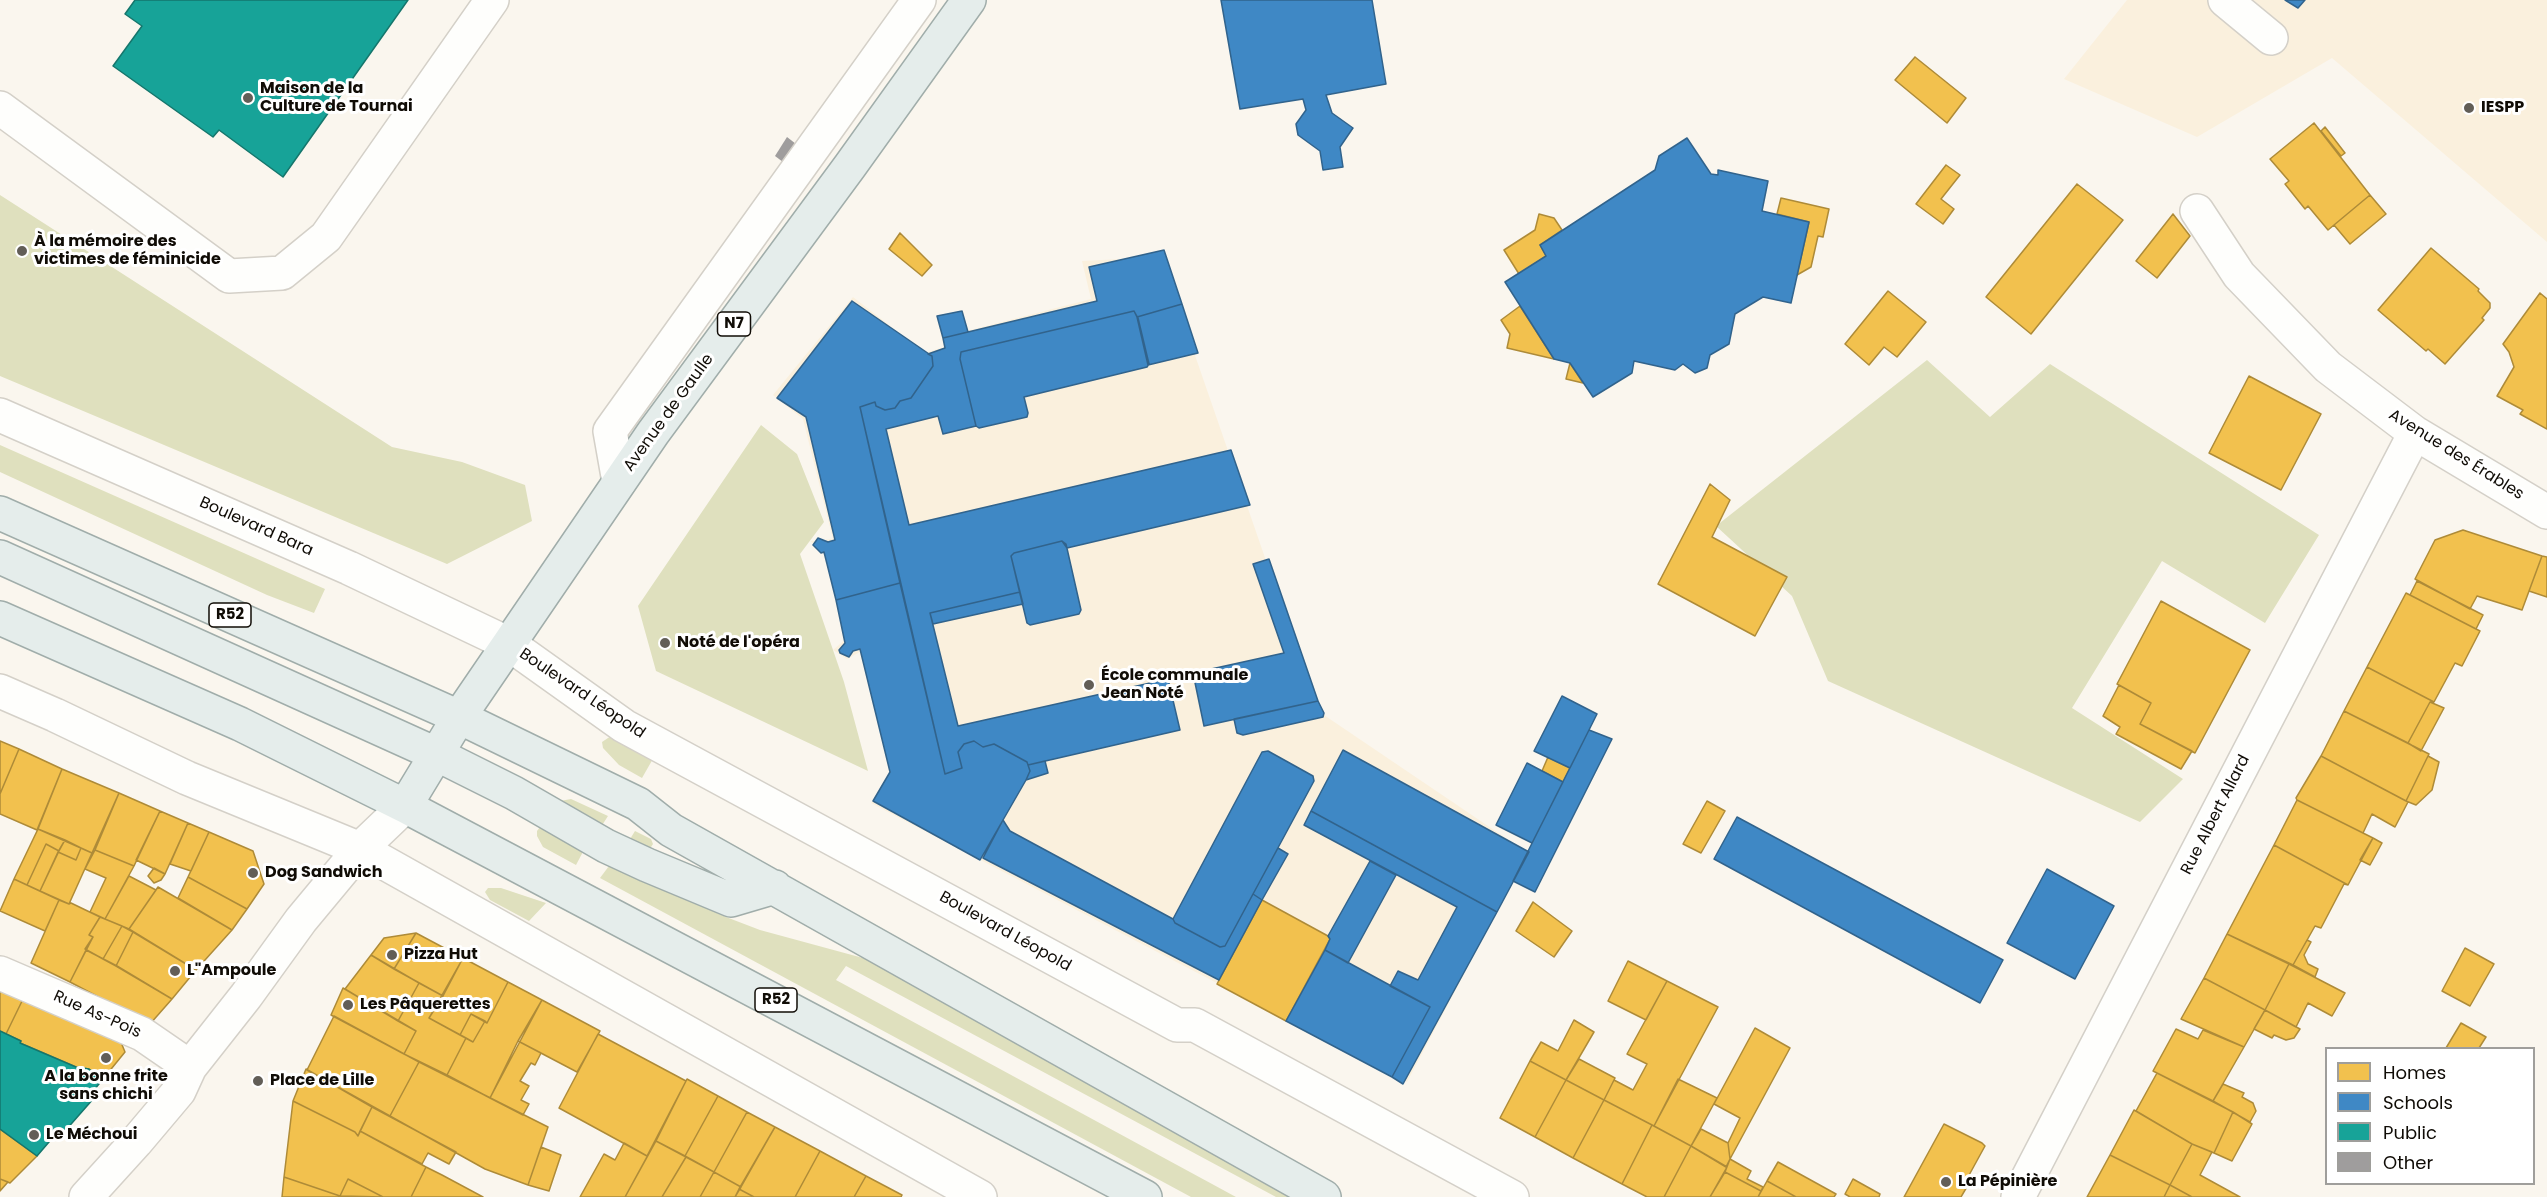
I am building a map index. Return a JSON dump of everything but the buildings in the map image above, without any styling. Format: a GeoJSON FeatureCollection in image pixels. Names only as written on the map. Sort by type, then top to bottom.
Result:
{"type":"FeatureCollection","features":[{"type":"Feature","properties":{"kind":"main road","name":"Avenue de Gaulle"},"geometry":{"type":"LineString","coordinates":[[405,806],[459,717],[619,482],[969,0]]}},
{"type":"Feature","properties":{"kind":"main road","name":"R52"},"geometry":{"type":"LineString","coordinates":[[0,513],[459,717],[638,804],[671,830],[1324,1197]]}},
{"type":"Feature","properties":{"kind":"main road","name":"R52"},"geometry":{"type":"LineString","coordinates":[[0,557],[438,755],[514,794],[606,846],[730,900],[775,887]]}},
{"type":"Feature","properties":{"kind":"main road","name":"R52"},"geometry":{"type":"LineString","coordinates":[[0,618],[240,724],[405,806],[1145,1197]]}},
{"type":"Feature","properties":{"kind":"street"},"geometry":{"type":"LineString","coordinates":[[0,108],[229,276],[282,273],[326,237],[492,0]]}},
{"type":"Feature","properties":{"kind":"street"},"geometry":{"type":"LineString","coordinates":[[619,482],[610,431],[919,0]]}},
{"type":"Feature","properties":{"kind":"street"},"geometry":{"type":"LineString","coordinates":[[2225,0],[2271,38]]}},
{"type":"Feature","properties":{"kind":"street","name":"Avenue des Érables"},"geometry":{"type":"LineString","coordinates":[[2197,211],[2239,275],[2328,367],[2415,433],[2547,512]]}},
{"type":"Feature","properties":{"kind":"street","name":"Boulevard Bara"},"geometry":{"type":"LineString","coordinates":[[0,415],[350,568],[509,644]]}},
{"type":"Feature","properties":{"kind":"street","name":"Rue Albert Allard"},"geometry":{"type":"LineString","coordinates":[[2018,1197],[2415,433]]}},
{"type":"Feature","properties":{"kind":"street","name":"Boulevard Léopold"},"geometry":{"type":"LineString","coordinates":[[509,644],[624,726],[1177,1025],[1195,1025],[1512,1197]]}},
{"type":"Feature","properties":{"kind":"street"},"geometry":{"type":"LineString","coordinates":[[0,691],[187,778],[360,849],[980,1197]]}},
{"type":"Feature","properties":{"kind":"street"},"geometry":{"type":"LineString","coordinates":[[86,1197],[179,1091],[190,1067],[246,996],[301,920],[360,849],[405,806]]}},
{"type":"Feature","properties":{"kind":"street","name":"Rue As-Pois"},"geometry":{"type":"LineString","coordinates":[[0,973],[142,1034],[190,1067]]}},
{"type":"Feature","properties":{"kind":"shaded area","name":"IESPP"},"geometry":{"type":"Polygon","coordinates":[[[2127,0],[2547,0],[2547,242],[2332,58],[2197,137],[2064,79],[2127,0]]]}},
{"type":"Feature","properties":{"kind":"shaded area","name":"École communale Jean Noté"},"geometry":{"type":"Polygon","coordinates":[[[1161,257],[1318,711],[1528,853],[1407,1082],[871,803],[892,773],[860,652],[847,659],[833,650],[847,638],[826,552],[810,541],[833,539],[803,419],[773,395],[853,297],[925,353],[944,347],[938,322],[963,311],[967,331],[1091,299],[1082,261],[1161,257]]]}},
{"type":"Feature","properties":{"kind":"green space"},"geometry":{"type":"Polygon","coordinates":[[[0,195],[392,447],[462,462],[525,485],[532,521],[447,564],[0,376],[0,195]]]}},
{"type":"Feature","properties":{"kind":"green space"},"geometry":{"type":"Polygon","coordinates":[[[1927,360],[1990,417],[2050,364],[2319,535],[2265,623],[2162,561],[2072,708],[2183,779],[2140,822],[1828,681],[1792,596],[1716,526],[1927,360]]]}},
{"type":"Feature","properties":{"kind":"green space"},"geometry":{"type":"Polygon","coordinates":[[[761,425],[797,454],[824,522],[800,554],[844,682],[868,771],[656,671],[638,606],[761,425]]]}},
{"type":"Feature","properties":{"kind":"green space"},"geometry":{"type":"Polygon","coordinates":[[[0,445],[325,589],[314,613],[267,595],[0,472],[0,445]]]}},
{"type":"Feature","properties":{"kind":"green space"},"geometry":{"type":"Polygon","coordinates":[[[611,736],[654,757],[642,778],[619,765],[603,748],[602,742],[611,736]]]}},
{"type":"Feature","properties":{"kind":"green space"},"geometry":{"type":"Polygon","coordinates":[[[571,799],[608,816],[599,830],[560,801],[571,799]]]}},
{"type":"Feature","properties":{"kind":"green space"},"geometry":{"type":"Polygon","coordinates":[[[540,827],[548,828],[585,848],[576,865],[543,847],[537,836],[540,827]]]}},
{"type":"Feature","properties":{"kind":"green space"},"geometry":{"type":"Polygon","coordinates":[[[635,831],[651,839],[653,844],[649,850],[627,844],[635,831]]]}},
{"type":"Feature","properties":{"kind":"green space"},"geometry":{"type":"Polygon","coordinates":[[[612,862],[661,888],[760,930],[874,961],[1318,1197],[1276,1197],[846,966],[836,980],[1236,1197],[1191,1197],[600,878],[612,862]]]}},
{"type":"Feature","properties":{"kind":"green space"},"geometry":{"type":"Polygon","coordinates":[[[488,888],[501,888],[546,903],[529,921],[490,900],[485,892],[488,888]]]}},
{"type":"Feature","properties":{"kind":"place","name":"Maison de la Culture de Tournai"},"geometry":{"type":"Point","coordinates":[248,98]}},
{"type":"Feature","properties":{"kind":"place","name":"IESPP"},"geometry":{"type":"Point","coordinates":[2469,108]}},
{"type":"Feature","properties":{"kind":"place","name":"À la mémoire des victimes de féminicide"},"geometry":{"type":"Point","coordinates":[22,251]}},
{"type":"Feature","properties":{"kind":"place","name":"Noté de l'opéra"},"geometry":{"type":"Point","coordinates":[665,643]}},
{"type":"Feature","properties":{"kind":"place","name":"École communale Jean Noté"},"geometry":{"type":"Point","coordinates":[1089,685]}},
{"type":"Feature","properties":{"kind":"place","name":"Dog Sandwich"},"geometry":{"type":"Point","coordinates":[253,873]}},
{"type":"Feature","properties":{"kind":"place","name":"Pizza Hut"},"geometry":{"type":"Point","coordinates":[392,955]}},
{"type":"Feature","properties":{"kind":"place","name":"L\"Ampoule"},"geometry":{"type":"Point","coordinates":[175,971]}},
{"type":"Feature","properties":{"kind":"place","name":"Les Pâquerettes"},"geometry":{"type":"Point","coordinates":[348,1005]}},
{"type":"Feature","properties":{"kind":"place","name":"A la bonne frite sans chichi"},"geometry":{"type":"Point","coordinates":[106,1058]}},
{"type":"Feature","properties":{"kind":"place","name":"Place de Lille"},"geometry":{"type":"Point","coordinates":[258,1081]}},
{"type":"Feature","properties":{"kind":"place","name":"Le Méchoui"},"geometry":{"type":"Point","coordinates":[34,1135]}},
{"type":"Feature","properties":{"kind":"place","name":"La Pépinière"},"geometry":{"type":"Point","coordinates":[1946,1182]}}]}
